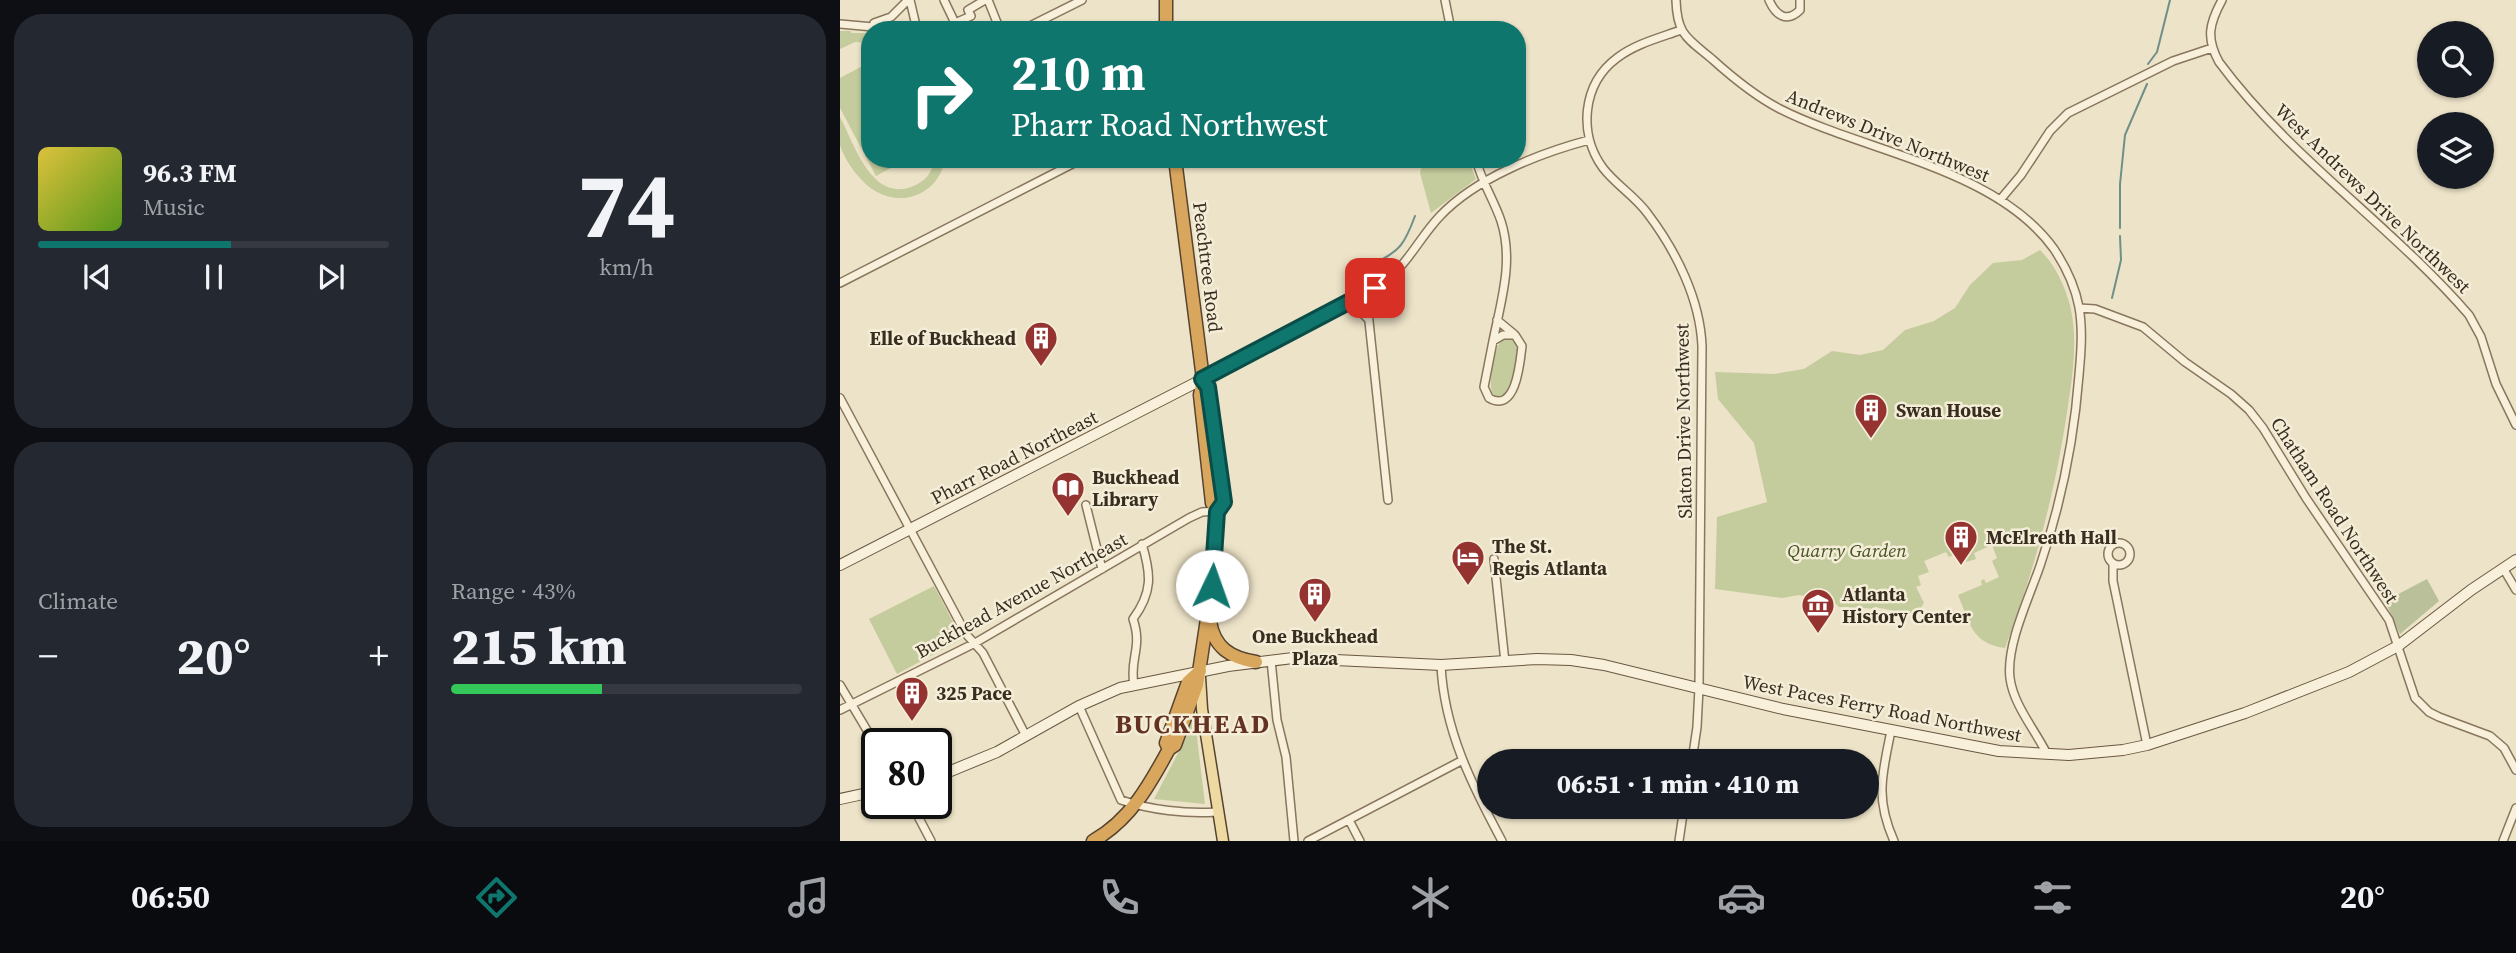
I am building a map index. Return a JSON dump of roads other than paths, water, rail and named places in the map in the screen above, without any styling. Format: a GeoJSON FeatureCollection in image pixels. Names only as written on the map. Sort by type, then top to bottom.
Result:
{"type":"FeatureCollection","features":[{"type":"Feature","properties":{"kind":"highway"},"geometry":{"type":"LineString","coordinates":[[1166,0],[1166,21]]}},
{"type":"Feature","properties":{"kind":"highway","name":"Peachtree Road"},"geometry":{"type":"LineString","coordinates":[[1176,168],[1202,379],[1208,387],[1224,502],[1217,512],[1200,671]]}},
{"type":"Feature","properties":{"kind":"highway"},"geometry":{"type":"LineString","coordinates":[[1208,614],[1213,636],[1220,647],[1238,658],[1256,662]]}},
{"type":"Feature","properties":{"kind":"highway"},"geometry":{"type":"LineString","coordinates":[[1093,841],[1120,822],[1147,788],[1169,749],[1166,743],[1188,682],[1200,671]]}},
{"type":"Feature","properties":{"kind":"main road","name":"Pharr Road Northeast"},"geometry":{"type":"LineString","coordinates":[[840,565],[1202,379]]}},
{"type":"Feature","properties":{"kind":"main road","name":"West Paces Ferry Road Northwest"},"geometry":{"type":"LineString","coordinates":[[952,770],[997,752],[1079,706],[1120,688],[1256,662],[1317,658],[1441,666],[1554,659],[1588,662],[1783,709],[2000,751],[2087,754],[2123,750],[2147,745],[2282,699],[2349,672],[2398,646],[2516,560]]}},
{"type":"Feature","properties":{"kind":"main road"},"geometry":{"type":"LineString","coordinates":[[1200,671],[1202,709],[1216,811],[1223,841]]}},
{"type":"Feature","properties":{"kind":"main road"},"geometry":{"type":"LineString","coordinates":[[840,799],[861,794]]}},
{"type":"Feature","properties":{"kind":"street"},"geometry":{"type":"LineString","coordinates":[[881,21],[891,18],[909,0]]}},
{"type":"Feature","properties":{"kind":"street"},"geometry":{"type":"LineString","coordinates":[[909,0],[915,21]]}},
{"type":"Feature","properties":{"kind":"street"},"geometry":{"type":"LineString","coordinates":[[944,0],[953,21]]}},
{"type":"Feature","properties":{"kind":"street"},"geometry":{"type":"LineString","coordinates":[[959,21],[971,16],[968,9],[970,6],[986,0],[996,21]]}},
{"type":"Feature","properties":{"kind":"street"},"geometry":{"type":"LineString","coordinates":[[1040,21],[1082,0]]}},
{"type":"Feature","properties":{"kind":"street"},"geometry":{"type":"LineString","coordinates":[[1445,0],[1449,21]]}},
{"type":"Feature","properties":{"kind":"street"},"geometry":{"type":"LineString","coordinates":[[1676,0],[1681,30]]}},
{"type":"Feature","properties":{"kind":"street"},"geometry":{"type":"LineString","coordinates":[[1769,0],[1778,15],[1785,18],[1794,16],[1800,10],[1800,0]]}},
{"type":"Feature","properties":{"kind":"street"},"geometry":{"type":"LineString","coordinates":[[2000,200],[2021,175],[2050,131],[2068,113],[2174,61],[2212,48],[2210,34],[2222,0]]}},
{"type":"Feature","properties":{"kind":"street"},"geometry":{"type":"LineString","coordinates":[[840,23],[861,25]]}},
{"type":"Feature","properties":{"kind":"street","name":"Slaton Drive Northwest"},"geometry":{"type":"LineString","coordinates":[[1681,30],[1629,50],[1604,70],[1588,103],[1586,122],[1594,155],[1603,169],[1639,202],[1656,226],[1688,285],[1699,318],[1702,346],[1699,688],[1693,749]]}},
{"type":"Feature","properties":{"kind":"street","name":"Andrews Drive Northwest"},"geometry":{"type":"LineString","coordinates":[[1681,30],[1737,81],[1779,109],[1953,176],[2000,200],[2029,222],[2053,248],[2070,276],[2079,308],[2081,351],[2069,459],[2051,531],[2016,636],[2010,664],[2013,691],[2047,754]]}},
{"type":"Feature","properties":{"kind":"street","name":"West Andrews Drive Northwest"},"geometry":{"type":"LineString","coordinates":[[2212,48],[2231,78],[2286,139],[2356,202],[2469,315],[2481,337],[2496,384],[2516,425]]}},
{"type":"Feature","properties":{"kind":"street"},"geometry":{"type":"LineString","coordinates":[[1526,161],[1589,139]]}},
{"type":"Feature","properties":{"kind":"street"},"geometry":{"type":"LineString","coordinates":[[840,283],[1064,168]]}},
{"type":"Feature","properties":{"kind":"street"},"geometry":{"type":"LineString","coordinates":[[1479,168],[1501,220],[1507,249],[1506,277],[1497,320],[1484,387],[1489,398],[1500,401],[1513,392],[1522,346],[1515,335],[1497,320]]}},
{"type":"Feature","properties":{"kind":"street"},"geometry":{"type":"LineString","coordinates":[[1202,379],[1366,293],[1394,275],[1441,215],[1461,198],[1513,168]]}},
{"type":"Feature","properties":{"kind":"street"},"geometry":{"type":"LineString","coordinates":[[1366,293],[1388,500]]}},
{"type":"Feature","properties":{"kind":"street"},"geometry":{"type":"LineString","coordinates":[[1350,301],[1369,319]]}},
{"type":"Feature","properties":{"kind":"street","name":"Chatham Road Northwest"},"geometry":{"type":"LineString","coordinates":[[2079,308],[2095,309],[2143,327],[2185,362],[2231,394],[2249,411],[2263,428],[2306,498],[2389,620],[2410,688],[2422,706],[2439,717],[2490,736],[2504,748],[2516,769]]}},
{"type":"Feature","properties":{"kind":"street"},"geometry":{"type":"LineString","coordinates":[[1493,341],[1503,335],[1515,335]]}},
{"type":"Feature","properties":{"kind":"street"},"geometry":{"type":"LineString","coordinates":[[840,398],[966,634],[983,653],[1026,736]]}},
{"type":"Feature","properties":{"kind":"street"},"geometry":{"type":"LineString","coordinates":[[1086,505],[1102,569]]}},
{"type":"Feature","properties":{"kind":"street","name":"Buckhead Avenue Northeast"},"geometry":{"type":"LineString","coordinates":[[840,710],[975,643],[1197,514],[1217,512]]}},
{"type":"Feature","properties":{"kind":"street"},"geometry":{"type":"LineString","coordinates":[[1135,684],[1133,669],[1138,633],[1133,619],[1140,609],[1150,579],[1142,544]]}},
{"type":"Feature","properties":{"kind":"street"},"geometry":{"type":"LineString","coordinates":[[1494,559],[1505,662]]}},
{"type":"Feature","properties":{"kind":"street"},"geometry":{"type":"LineString","coordinates":[[2113,564],[2113,581],[2147,745]]}},
{"type":"Feature","properties":{"kind":"street"},"geometry":{"type":"LineString","coordinates":[[2503,568],[2516,590]]}},
{"type":"Feature","properties":{"kind":"street"},"geometry":{"type":"LineString","coordinates":[[1271,660],[1277,720],[1286,757],[1294,841]]}},
{"type":"Feature","properties":{"kind":"street"},"geometry":{"type":"LineString","coordinates":[[1441,666],[1441,682],[1461,761],[1502,841]]}},
{"type":"Feature","properties":{"kind":"street"},"geometry":{"type":"LineString","coordinates":[[840,685],[865,728]]}},
{"type":"Feature","properties":{"kind":"street"},"geometry":{"type":"LineString","coordinates":[[1079,706],[1121,800],[1135,805],[1204,813],[1216,811]]}},
{"type":"Feature","properties":{"kind":"street"},"geometry":{"type":"LineString","coordinates":[[1891,731],[1881,797],[1882,811],[1894,841]]}},
{"type":"Feature","properties":{"kind":"street"},"geometry":{"type":"LineString","coordinates":[[1308,841],[1461,761]]}},
{"type":"Feature","properties":{"kind":"street"},"geometry":{"type":"LineString","coordinates":[[2503,841],[2516,807]]}},
{"type":"Feature","properties":{"kind":"street"},"geometry":{"type":"LineString","coordinates":[[919,819],[931,841]]}},
{"type":"Feature","properties":{"kind":"street"},"geometry":{"type":"LineString","coordinates":[[1679,841],[1683,819]]}},
{"type":"Feature","properties":{"kind":"street"},"geometry":{"type":"LineString","coordinates":[[1349,820],[1360,841]]}},
{"type":"Feature","properties":{"kind":"waterway"},"geometry":{"type":"LineString","coordinates":[[2148,64],[2157,52],[2170,0]]}},
{"type":"Feature","properties":{"kind":"waterway"},"geometry":{"type":"LineString","coordinates":[[2120,228],[2120,184],[2125,135],[2147,84]]}},
{"type":"Feature","properties":{"kind":"waterway"},"geometry":{"type":"LineString","coordinates":[[1374,263],[1400,246],[1415,216]]}},
{"type":"Feature","properties":{"kind":"waterway"},"geometry":{"type":"LineString","coordinates":[[2112,298],[2121,260],[2120,236]]}},
{"type":"Feature","properties":{"kind":"place","name":"Elle of Buckhead"},"geometry":{"type":"Point","coordinates":[1041,368]}},
{"type":"Feature","properties":{"kind":"place","name":"Swan House"},"geometry":{"type":"Point","coordinates":[1871,440]}},
{"type":"Feature","properties":{"kind":"place","name":"Buckhead Library"},"geometry":{"type":"Point","coordinates":[1068,518]}},
{"type":"Feature","properties":{"kind":"place","name":"McElreath Hall"},"geometry":{"type":"Point","coordinates":[1961,567]}},
{"type":"Feature","properties":{"kind":"place","name":"The St. Regis Atlanta"},"geometry":{"type":"Point","coordinates":[1468,587]}},
{"type":"Feature","properties":{"kind":"place","name":"One Buckhead Plaza"},"geometry":{"type":"Point","coordinates":[1315,624]}},
{"type":"Feature","properties":{"kind":"place","name":"Atlanta History Center"},"geometry":{"type":"Point","coordinates":[1818,635]}},
{"type":"Feature","properties":{"kind":"place","name":"325 Pace"},"geometry":{"type":"Point","coordinates":[912,723]}},
{"type":"Feature","properties":{"kind":"district","name":"BUCKHEAD"},"geometry":{"type":"Point","coordinates":[1193,724]}},
{"type":"Feature","properties":{"kind":"park label","name":"Quarry Garden"},"geometry":{"type":"Point","coordinates":[1847,550]}}]}
